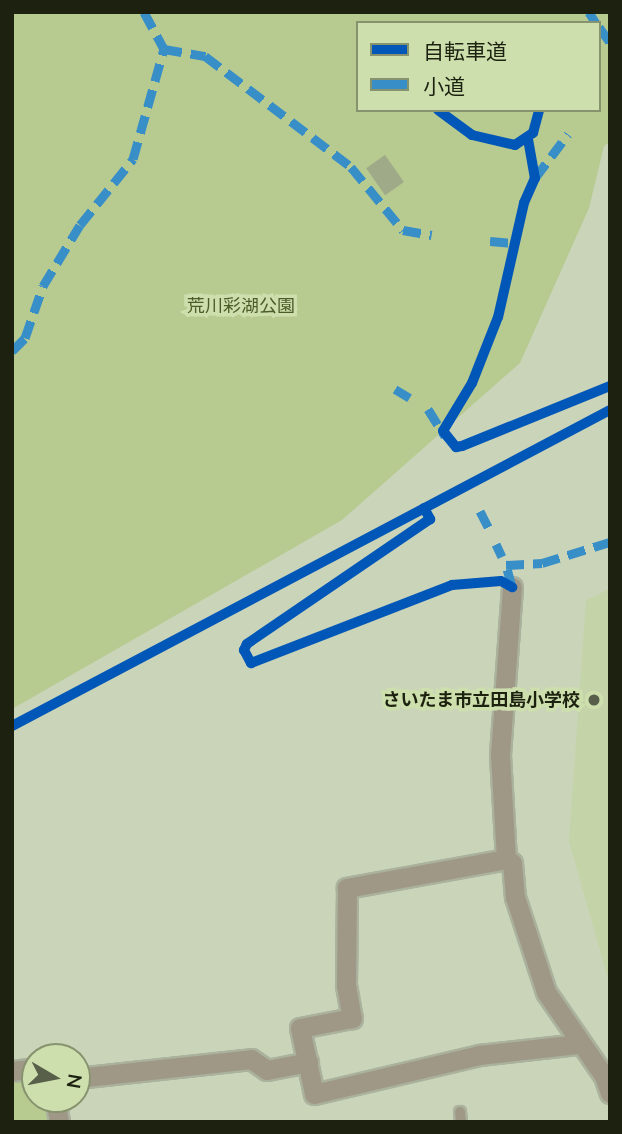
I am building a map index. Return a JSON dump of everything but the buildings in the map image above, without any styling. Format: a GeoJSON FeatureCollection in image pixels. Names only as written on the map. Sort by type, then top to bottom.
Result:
{"type":"FeatureCollection","features":[{"type":"Feature","properties":{"kind":"street"},"geometry":{"type":"LineString","coordinates":[[506,859],[500,755],[512,587]]}},
{"type":"Feature","properties":{"kind":"street"},"geometry":{"type":"LineString","coordinates":[[579,1044],[479,1055],[314,1094],[300,1028],[352,1018],[346,985],[347,888],[506,859],[512,863],[515,897],[546,992],[579,1044],[604,1076],[610,1093]]}},
{"type":"Feature","properties":{"kind":"street"},"geometry":{"type":"LineString","coordinates":[[91,1076],[251,1059],[267,1070],[308,1062]]}},
{"type":"Feature","properties":{"kind":"shaded area","name":"さいたま市立田島小学校"},"geometry":{"type":"Polygon","coordinates":[[[610,589],[610,986],[569,841],[586,600],[610,589]]]}},
{"type":"Feature","properties":{"kind":"green space","name":"荒川彩湖公園"},"geometry":{"type":"Polygon","coordinates":[[[12,12],[610,12],[610,142],[604,146],[589,208],[520,363],[342,520],[12,709],[12,12]]]}},
{"type":"Feature","properties":{"kind":"green space"},"geometry":{"type":"Polygon","coordinates":[[[21,1074],[21,1113],[53,1113],[55,1122],[12,1122],[12,1075],[21,1074]]]}},
{"type":"Feature","properties":{"kind":"marked path"},"geometry":{"type":"LineString","coordinates":[[144,12],[164,49],[205,56],[351,167],[403,230],[432,235]]}},
{"type":"Feature","properties":{"kind":"marked path"},"geometry":{"type":"LineString","coordinates":[[589,12],[595,21]]}},
{"type":"Feature","properties":{"kind":"marked path"},"geometry":{"type":"LineString","coordinates":[[601,30],[610,42]]}},
{"type":"Feature","properties":{"kind":"marked path"},"geometry":{"type":"LineString","coordinates":[[12,351],[25,338],[43,286],[80,225],[133,159],[164,49]]}},
{"type":"Feature","properties":{"kind":"marked path"},"geometry":{"type":"LineString","coordinates":[[535,178],[568,134]]}},
{"type":"Feature","properties":{"kind":"marked path"},"geometry":{"type":"LineString","coordinates":[[490,241],[514,243]]}},
{"type":"Feature","properties":{"kind":"marked path"},"geometry":{"type":"LineString","coordinates":[[395,389],[410,398]]}},
{"type":"Feature","properties":{"kind":"marked path"},"geometry":{"type":"LineString","coordinates":[[428,409],[445,436]]}},
{"type":"Feature","properties":{"kind":"marked path"},"geometry":{"type":"LineString","coordinates":[[480,511],[491,533]]}},
{"type":"Feature","properties":{"kind":"marked path"},"geometry":{"type":"LineString","coordinates":[[512,587],[506,565],[542,563],[610,542]]}},
{"type":"Feature","properties":{"kind":"marked path"},"geometry":{"type":"LineString","coordinates":[[496,544],[502,557]]}},
{"type":"Feature","properties":{"kind":"cycle path"},"geometry":{"type":"LineString","coordinates":[[441,112],[472,135],[515,145],[533,133],[538,112]]}},
{"type":"Feature","properties":{"kind":"cycle path"},"geometry":{"type":"LineString","coordinates":[[528,139],[535,178],[524,203],[498,317],[472,383],[443,431],[456,447],[462,446],[610,386]]}},
{"type":"Feature","properties":{"kind":"cycle path"},"geometry":{"type":"LineString","coordinates":[[12,726],[610,410]]}},
{"type":"Feature","properties":{"kind":"cycle path"},"geometry":{"type":"LineString","coordinates":[[424,508],[430,519],[247,644],[244,650],[251,663],[452,585],[501,581],[512,587]]}},
{"type":"Feature","properties":{"kind":"place","name":"さいたま市立田島小学校"},"geometry":{"type":"Point","coordinates":[594,700]}}]}
